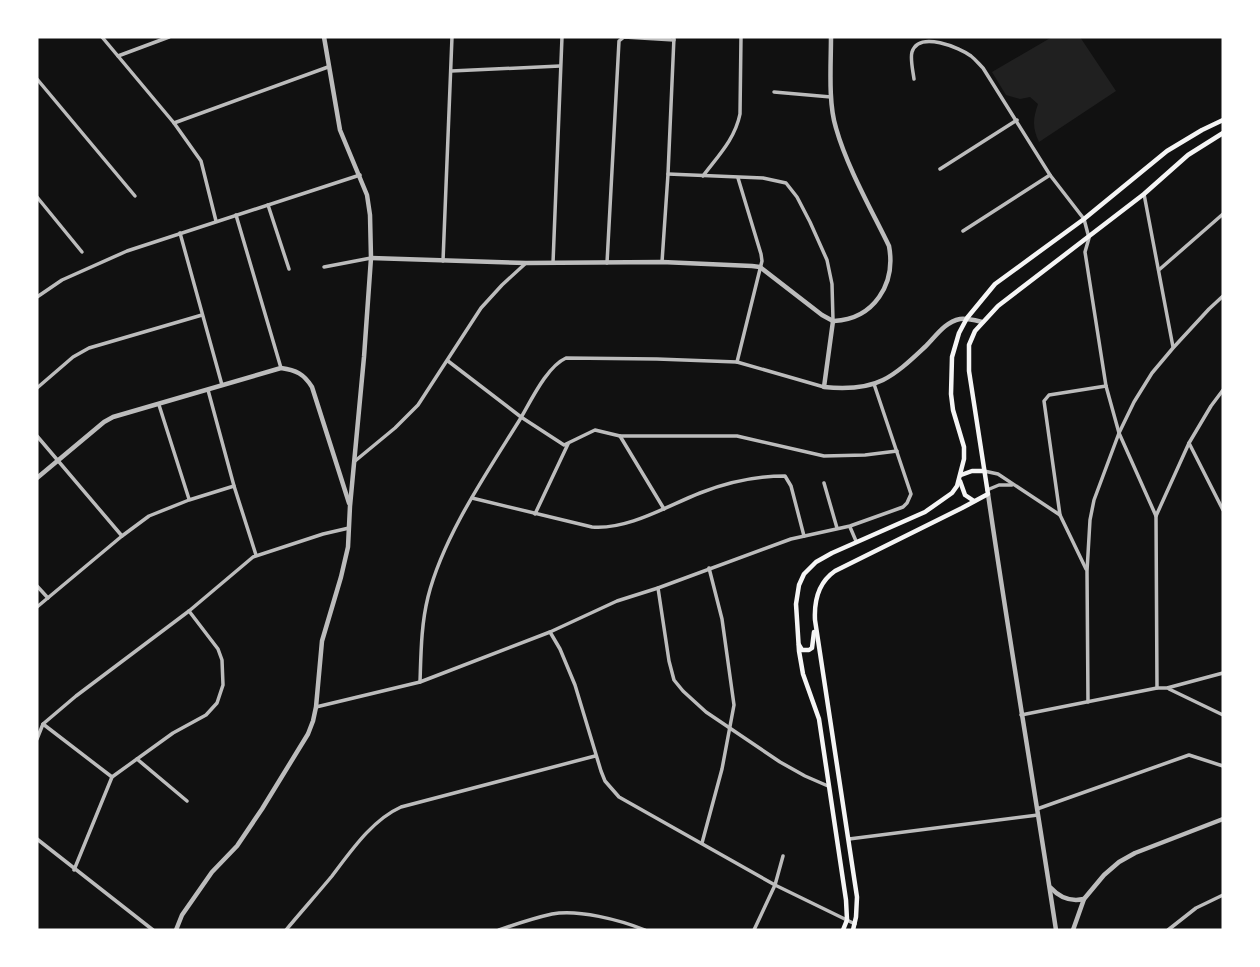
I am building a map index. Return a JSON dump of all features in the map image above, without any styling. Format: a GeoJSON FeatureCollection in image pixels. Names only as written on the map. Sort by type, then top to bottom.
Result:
{"type":"FeatureCollection","features":[{"type":"Feature","properties":{"kind":"main road"},"geometry":{"type":"LineString","coordinates":[[843,930],[847,920],[846,900],[819,719],[803,674],[798,641],[796,604],[804,574],[816,562],[856,541],[925,512],[952,493],[960,477],[964,447],[953,410],[950,378],[952,357],[967,318],[995,284],[1084,219],[1167,151],[1223,120]]}},
{"type":"Feature","properties":{"kind":"main road"},"geometry":{"type":"LineString","coordinates":[[798,641],[802,650],[809,650],[814,644],[815,603],[827,576],[987,492],[968,356],[969,345],[982,322],[998,306],[1144,194],[1188,155],[1223,133]]}},
{"type":"Feature","properties":{"kind":"main road"},"geometry":{"type":"LineString","coordinates":[[960,477],[972,471],[984,471]]}},
{"type":"Feature","properties":{"kind":"main road"},"geometry":{"type":"LineString","coordinates":[[960,477],[965,495],[974,501]]}},
{"type":"Feature","properties":{"kind":"main road"},"geometry":{"type":"LineString","coordinates":[[815,620],[857,897],[853,930]]}},
{"type":"Feature","properties":{"kind":"street"},"geometry":{"type":"LineString","coordinates":[[102,37],[174,123],[201,161],[216,221]]}},
{"type":"Feature","properties":{"kind":"street"},"geometry":{"type":"LineString","coordinates":[[118,56],[169,37]]}},
{"type":"Feature","properties":{"kind":"street"},"geometry":{"type":"LineString","coordinates":[[176,930],[182,915],[204,882],[237,846],[308,734],[316,707],[320,647],[348,547],[349,506],[371,258],[369,205],[360,175],[340,130],[324,37]]}},
{"type":"Feature","properties":{"kind":"street"},"geometry":{"type":"LineString","coordinates":[[443,261],[452,37]]}},
{"type":"Feature","properties":{"kind":"street"},"geometry":{"type":"LineString","coordinates":[[553,263],[562,37]]}},
{"type":"Feature","properties":{"kind":"street"},"geometry":{"type":"LineString","coordinates":[[607,263],[619,43],[624,37],[674,38],[662,262]]}},
{"type":"Feature","properties":{"kind":"street"},"geometry":{"type":"LineString","coordinates":[[703,176],[732,138],[738,124],[741,37]]}},
{"type":"Feature","properties":{"kind":"street"},"geometry":{"type":"LineString","coordinates":[[324,267],[371,258],[526,263],[717,263],[760,267],[833,321],[860,313],[879,298],[884,290],[890,276],[891,258],[889,246],[835,127],[831,37]]}},
{"type":"Feature","properties":{"kind":"street"},"geometry":{"type":"LineString","coordinates":[[914,79],[912,50],[925,39],[940,42],[973,57],[1084,219],[1089,238],[1084,252],[1106,386],[1119,433],[1156,516],[1157,688]]}},
{"type":"Feature","properties":{"kind":"street"},"geometry":{"type":"LineString","coordinates":[[451,71],[560,66]]}},
{"type":"Feature","properties":{"kind":"street"},"geometry":{"type":"LineString","coordinates":[[174,123],[328,67]]}},
{"type":"Feature","properties":{"kind":"street"},"geometry":{"type":"LineString","coordinates":[[37,79],[135,196]]}},
{"type":"Feature","properties":{"kind":"street"},"geometry":{"type":"LineString","coordinates":[[774,92],[832,97]]}},
{"type":"Feature","properties":{"kind":"street"},"geometry":{"type":"LineString","coordinates":[[940,169],[1017,120]]}},
{"type":"Feature","properties":{"kind":"street"},"geometry":{"type":"LineString","coordinates":[[668,174],[764,177],[783,181],[797,197],[827,260],[832,284],[833,321],[824,387]]}},
{"type":"Feature","properties":{"kind":"street"},"geometry":{"type":"LineString","coordinates":[[963,231],[1051,174]]}},
{"type":"Feature","properties":{"kind":"street"},"geometry":{"type":"LineString","coordinates":[[37,297],[62,280],[127,251],[360,175]]}},
{"type":"Feature","properties":{"kind":"street"},"geometry":{"type":"LineString","coordinates":[[737,362],[761,254],[738,178]]}},
{"type":"Feature","properties":{"kind":"street"},"geometry":{"type":"LineString","coordinates":[[1144,194],[1173,348]]}},
{"type":"Feature","properties":{"kind":"street"},"geometry":{"type":"LineString","coordinates":[[37,197],[82,252]]}},
{"type":"Feature","properties":{"kind":"street"},"geometry":{"type":"LineString","coordinates":[[268,205],[289,269]]}},
{"type":"Feature","properties":{"kind":"street"},"geometry":{"type":"LineString","coordinates":[[1160,269],[1223,214]]}},
{"type":"Feature","properties":{"kind":"street"},"geometry":{"type":"LineString","coordinates":[[236,215],[281,368]]}},
{"type":"Feature","properties":{"kind":"street"},"geometry":{"type":"LineString","coordinates":[[180,233],[222,385]]}},
{"type":"Feature","properties":{"kind":"street"},"geometry":{"type":"LineString","coordinates":[[354,462],[418,405],[481,308],[526,263]]}},
{"type":"Feature","properties":{"kind":"street"},"geometry":{"type":"LineString","coordinates":[[1088,702],[1087,570],[1094,499],[1119,433],[1152,373],[1223,296]]}},
{"type":"Feature","properties":{"kind":"street"},"geometry":{"type":"LineString","coordinates":[[37,388],[73,357],[89,348],[202,315]]}},
{"type":"Feature","properties":{"kind":"street"},"geometry":{"type":"LineString","coordinates":[[420,682],[422,632],[437,569],[472,498],[521,417],[553,368],[566,358],[737,362],[824,387],[841,388],[874,384],[897,372],[952,321],[967,318],[982,322]]}},
{"type":"Feature","properties":{"kind":"street"},"geometry":{"type":"LineString","coordinates":[[448,361],[521,417],[565,444]]}},
{"type":"Feature","properties":{"kind":"street"},"geometry":{"type":"LineString","coordinates":[[37,478],[113,417],[281,368],[302,374],[312,387],[349,506]]}},
{"type":"Feature","properties":{"kind":"street"},"geometry":{"type":"LineString","coordinates":[[316,707],[420,682],[550,632],[617,601],[804,536],[850,526],[903,507],[911,494],[874,384]]}},
{"type":"Feature","properties":{"kind":"street"},"geometry":{"type":"LineString","coordinates":[[1087,570],[1060,514],[1044,401],[1049,395],[1106,386]]}},
{"type":"Feature","properties":{"kind":"street"},"geometry":{"type":"LineString","coordinates":[[208,390],[256,555]]}},
{"type":"Feature","properties":{"kind":"street"},"geometry":{"type":"LineString","coordinates":[[1156,516],[1189,443],[1223,390]]}},
{"type":"Feature","properties":{"kind":"street"},"geometry":{"type":"LineString","coordinates":[[159,405],[189,500]]}},
{"type":"Feature","properties":{"kind":"street"},"geometry":{"type":"LineString","coordinates":[[535,514],[565,444],[595,430],[620,436],[737,436],[824,456],[856,456],[897,450]]}},
{"type":"Feature","properties":{"kind":"street"},"geometry":{"type":"LineString","coordinates":[[37,436],[122,536]]}},
{"type":"Feature","properties":{"kind":"street"},"geometry":{"type":"LineString","coordinates":[[620,436],[664,509]]}},
{"type":"Feature","properties":{"kind":"street"},"geometry":{"type":"LineString","coordinates":[[1189,443],[1223,510]]}},
{"type":"Feature","properties":{"kind":"street"},"geometry":{"type":"LineString","coordinates":[[984,471],[998,474],[1060,514]]}},
{"type":"Feature","properties":{"kind":"street"},"geometry":{"type":"LineString","coordinates":[[472,498],[592,527],[608,528],[642,518],[730,483],[750,478],[785,476],[791,486],[804,536]]}},
{"type":"Feature","properties":{"kind":"street"},"geometry":{"type":"LineString","coordinates":[[824,484],[837,528]]}},
{"type":"Feature","properties":{"kind":"street"},"geometry":{"type":"LineString","coordinates":[[1014,485],[999,485],[987,492],[1056,930]]}},
{"type":"Feature","properties":{"kind":"street"},"geometry":{"type":"LineString","coordinates":[[37,607],[149,516],[234,486]]}},
{"type":"Feature","properties":{"kind":"street"},"geometry":{"type":"LineString","coordinates":[[850,526],[856,541]]}},
{"type":"Feature","properties":{"kind":"street"},"geometry":{"type":"LineString","coordinates":[[37,739],[43,724],[76,696],[189,611],[256,555],[349,528]]}},
{"type":"Feature","properties":{"kind":"street"},"geometry":{"type":"LineString","coordinates":[[702,843],[722,769],[734,705],[722,619],[709,568]]}},
{"type":"Feature","properties":{"kind":"street"},"geometry":{"type":"LineString","coordinates":[[37,586],[48,598]]}},
{"type":"Feature","properties":{"kind":"street"},"geometry":{"type":"LineString","coordinates":[[658,588],[674,680],[706,712],[780,762],[828,786]]}},
{"type":"Feature","properties":{"kind":"street"},"geometry":{"type":"LineString","coordinates":[[74,870],[112,777],[173,733],[206,715],[221,694],[224,672],[218,649],[189,611]]}},
{"type":"Feature","properties":{"kind":"street"},"geometry":{"type":"LineString","coordinates":[[550,632],[575,685],[605,781],[619,797],[775,885],[855,924]]}},
{"type":"Feature","properties":{"kind":"street"},"geometry":{"type":"LineString","coordinates":[[1021,715],[1167,688],[1223,673]]}},
{"type":"Feature","properties":{"kind":"street"},"geometry":{"type":"LineString","coordinates":[[1167,688],[1223,715]]}},
{"type":"Feature","properties":{"kind":"street"},"geometry":{"type":"LineString","coordinates":[[43,724],[112,777]]}},
{"type":"Feature","properties":{"kind":"street"},"geometry":{"type":"LineString","coordinates":[[848,839],[1037,812],[1189,755],[1223,766]]}},
{"type":"Feature","properties":{"kind":"street"},"geometry":{"type":"LineString","coordinates":[[286,930],[352,850],[390,812],[595,756]]}},
{"type":"Feature","properties":{"kind":"street"},"geometry":{"type":"LineString","coordinates":[[137,759],[187,801]]}},
{"type":"Feature","properties":{"kind":"street"},"geometry":{"type":"LineString","coordinates":[[1073,930],[1084,899],[1119,862],[1223,818]]}},
{"type":"Feature","properties":{"kind":"street"},"geometry":{"type":"LineString","coordinates":[[37,839],[153,930]]}},
{"type":"Feature","properties":{"kind":"street"},"geometry":{"type":"LineString","coordinates":[[754,930],[775,885],[783,856]]}},
{"type":"Feature","properties":{"kind":"street"},"geometry":{"type":"LineString","coordinates":[[1051,887],[1069,900],[1084,899]]}},
{"type":"Feature","properties":{"kind":"street"},"geometry":{"type":"LineString","coordinates":[[1168,930],[1196,908],[1223,895]]}},
{"type":"Feature","properties":{"kind":"street"},"geometry":{"type":"LineString","coordinates":[[499,930],[555,913],[603,917],[645,930]]}},
{"type":"Feature","properties":{"kind":"shaded area"},"geometry":{"type":"Polygon","coordinates":[[[1052,37],[1080,37],[1116,91],[1039,142],[1034,123],[1038,104],[1030,97],[1020,99],[1006,95],[992,72],[1052,37]]]}}]}
